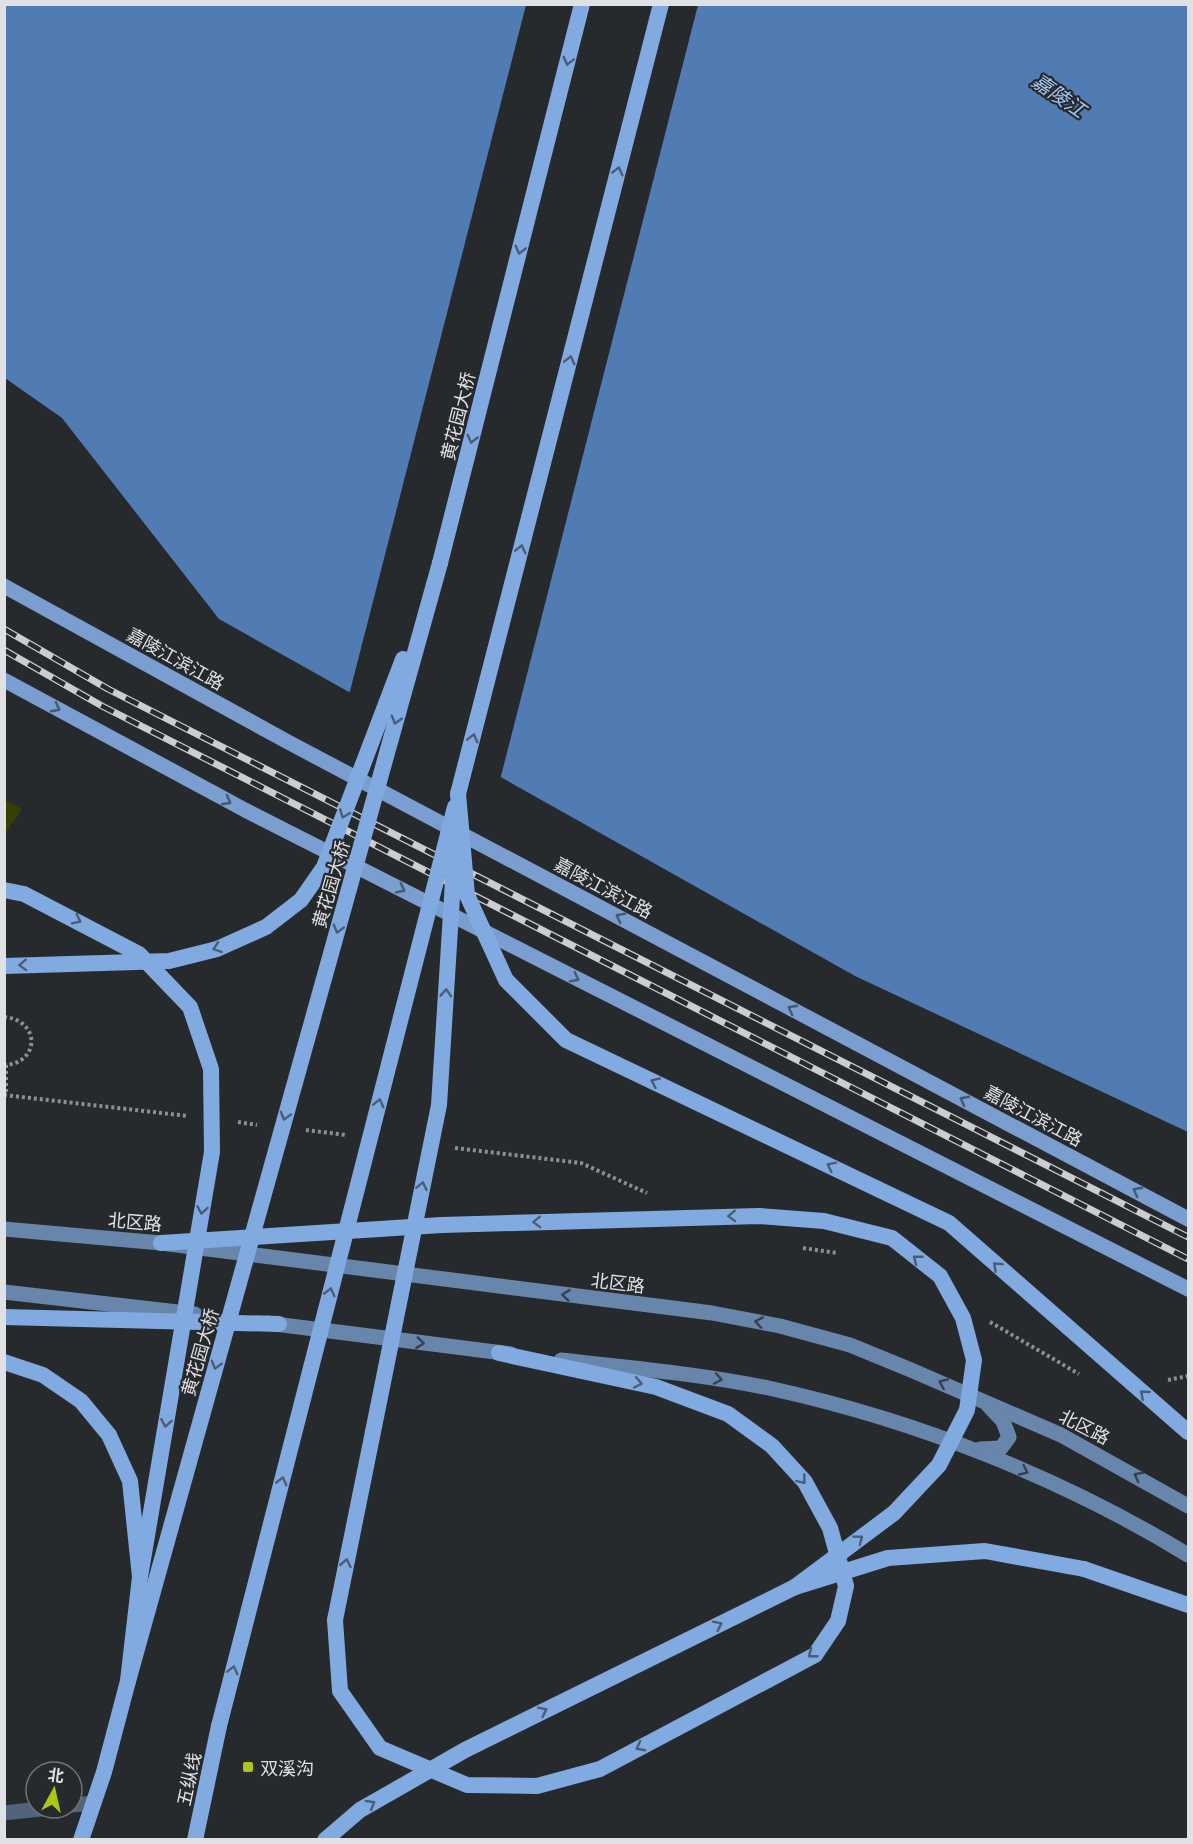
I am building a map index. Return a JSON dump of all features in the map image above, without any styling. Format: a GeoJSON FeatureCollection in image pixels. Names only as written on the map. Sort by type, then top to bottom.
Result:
{"type":"FeatureCollection","features":[{"type":"Feature","properties":{"kind":"highway","name":"黄花园大桥"},"geometry":{"type":"LineString","coordinates":[[94,1803],[440,563],[582,4]]}},
{"type":"Feature","properties":{"kind":"highway"},"geometry":{"type":"LineString","coordinates":[[499,1353],[656,1387],[728,1414],[772,1446],[805,1482],[830,1528],[846,1586],[838,1622],[815,1655],[600,1768],[537,1786],[467,1785],[380,1748],[340,1691],[335,1620],[439,1105],[458,794],[661,4]]}},
{"type":"Feature","properties":{"kind":"highway"},"geometry":{"type":"LineString","coordinates":[[4,966],[169,961],[217,949],[266,927],[301,900],[324,867],[440,563]]}},
{"type":"Feature","properties":{"kind":"highway"},"geometry":{"type":"LineString","coordinates":[[458,794],[467,895],[506,980],[566,1040],[949,1223],[1188,1432]]}},
{"type":"Feature","properties":{"kind":"highway","name":"五纵线"},"geometry":{"type":"LineString","coordinates":[[195,1839],[219,1726],[458,794]]}},
{"type":"Feature","properties":{"kind":"highway"},"geometry":{"type":"LineString","coordinates":[[4,890],[24,894],[139,954],[190,1007],[211,1069],[212,1152],[140,1577],[128,1681]]}},
{"type":"Feature","properties":{"kind":"highway"},"geometry":{"type":"LineString","coordinates":[[162,1243],[442,1225],[759,1216],[824,1221],[892,1238],[940,1276],[963,1318],[974,1360],[967,1410],[939,1465],[894,1513],[795,1587]]}},
{"type":"Feature","properties":{"kind":"highway"},"geometry":{"type":"LineString","coordinates":[[13,1318],[279,1324]]}},
{"type":"Feature","properties":{"kind":"highway"},"geometry":{"type":"LineString","coordinates":[[4,1362],[43,1375],[81,1401],[108,1435],[130,1481],[140,1577]]}},
{"type":"Feature","properties":{"kind":"highway"},"geometry":{"type":"LineString","coordinates":[[325,1839],[360,1810],[465,1750],[795,1587],[888,1558],[985,1551],[1084,1569],[1188,1605]]}},
{"type":"Feature","properties":{"kind":"highway"},"geometry":{"type":"LineString","coordinates":[[81,1839],[94,1803]]}},
{"type":"Feature","properties":{"kind":"main road","name":"嘉陵江滨江路"},"geometry":{"type":"LineString","coordinates":[[4,586],[298,747],[1188,1219]]}},
{"type":"Feature","properties":{"kind":"main road"},"geometry":{"type":"LineString","coordinates":[[4,680],[256,816],[1188,1288]]}},
{"type":"Feature","properties":{"kind":"main road","name":"北区路"},"geometry":{"type":"LineString","coordinates":[[4,1229],[162,1243],[712,1313],[780,1326],[850,1345],[985,1401],[1061,1435],[1188,1506]]}},
{"type":"Feature","properties":{"kind":"main road"},"geometry":{"type":"LineString","coordinates":[[4,1292],[702,1376],[793,1394],[984,1450],[1001,1448],[1009,1437],[1008,1430],[985,1401]]}},
{"type":"Feature","properties":{"kind":"main road"},"geometry":{"type":"LineString","coordinates":[[900,1424],[1012,1465],[1135,1522],[1188,1555]]}},
{"type":"Feature","properties":{"kind":"street"},"geometry":{"type":"LineString","coordinates":[[84,1804],[94,1803]]}},
{"type":"Feature","properties":{"kind":"street"},"geometry":{"type":"LineString","coordinates":[[4,1813],[24,1811]]}},
{"type":"Feature","properties":{"kind":"path"},"geometry":{"type":"LineString","coordinates":[[4,1017],[16,1018],[26,1024],[31,1034],[32,1046],[27,1056],[17,1063],[5,1065],[6,1095]]}},
{"type":"Feature","properties":{"kind":"water","name":"嘉陵江"},"geometry":{"type":"Polygon","coordinates":[[[5,5],[1188,5],[1188,1132],[855,976],[219,619],[62,418],[5,378],[5,5]]]}},
{"type":"Feature","properties":{"kind":"pier"},"geometry":{"type":"Polygon","coordinates":[[[526,5],[698,5],[500,780],[349,695],[526,5]]]}},
{"type":"Feature","properties":{"kind":"building"},"geometry":{"type":"Polygon","coordinates":[[[4,800],[22,809],[4,835],[4,800]]]}},
{"type":"Feature","properties":{"kind":"railway"},"geometry":{"type":"LineString","coordinates":[[4,629],[108,689],[1188,1237]]}},
{"type":"Feature","properties":{"kind":"railway"},"geometry":{"type":"LineString","coordinates":[[4,650],[102,706],[1188,1259]]}},
{"type":"Feature","properties":{"kind":"place","name":"双溪沟"},"geometry":{"type":"Point","coordinates":[248,1767]}}]}
